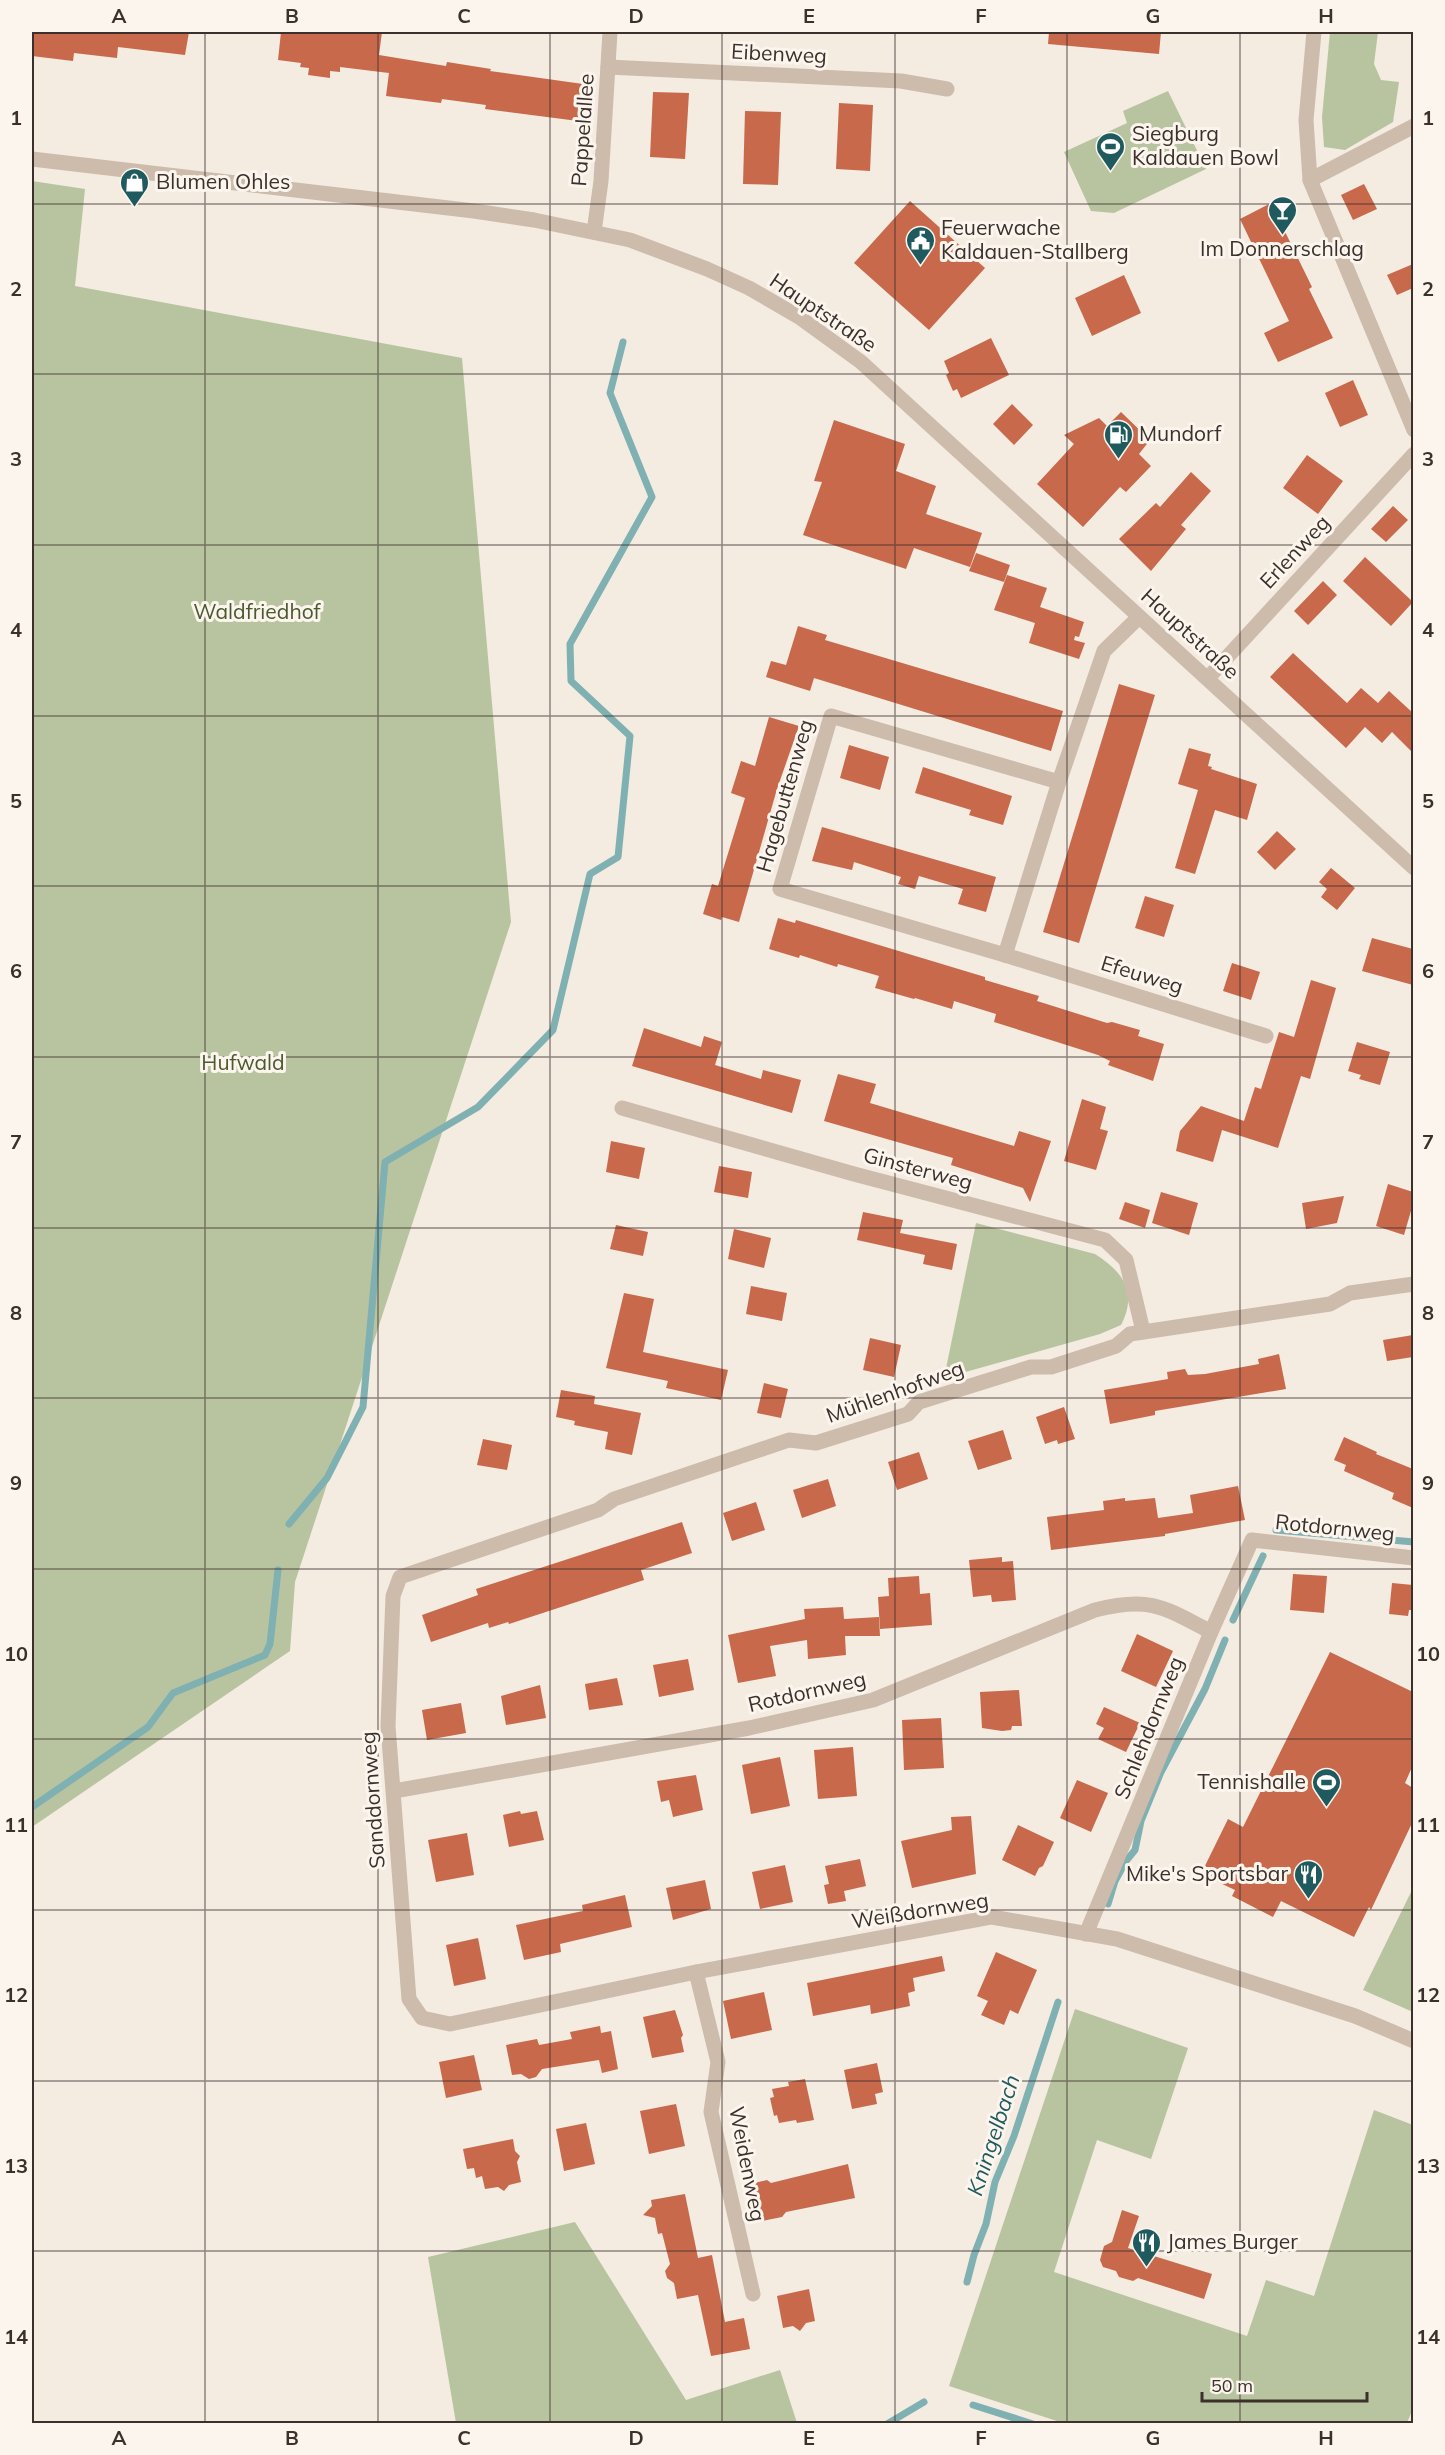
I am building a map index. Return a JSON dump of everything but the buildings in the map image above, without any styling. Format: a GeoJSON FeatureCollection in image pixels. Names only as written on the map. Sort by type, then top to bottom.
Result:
{"type":"FeatureCollection","features":[{"type":"Feature","properties":{"kind":"street","name":"Pappelallee"},"geometry":{"type":"LineString","coordinates":[[594,232],[601,181],[610,32]]}},
{"type":"Feature","properties":{"kind":"street"},"geometry":{"type":"LineString","coordinates":[[1314,32],[1306,120],[1310,180],[1413,430]]}},
{"type":"Feature","properties":{"kind":"street","name":"Eibenweg"},"geometry":{"type":"LineString","coordinates":[[608,67],[901,81],[946,88]]}},
{"type":"Feature","properties":{"kind":"street"},"geometry":{"type":"LineString","coordinates":[[1310,180],[1413,126]]}},
{"type":"Feature","properties":{"kind":"street","name":"Hauptstraße"},"geometry":{"type":"LineString","coordinates":[[32,159],[474,211],[594,232],[630,240],[707,269],[749,288],[799,316],[861,362],[1413,868]]}},
{"type":"Feature","properties":{"kind":"street","name":"Erlenweg"},"geometry":{"type":"LineString","coordinates":[[1208,678],[1413,454]]}},
{"type":"Feature","properties":{"kind":"street"},"geometry":{"type":"LineString","coordinates":[[1005,955],[1059,782],[1104,651],[1139,617]]}},
{"type":"Feature","properties":{"kind":"street","name":"Hagebuttenweg"},"geometry":{"type":"LineString","coordinates":[[1005,955],[780,889],[831,716],[1059,782]]}},
{"type":"Feature","properties":{"kind":"street","name":"Efeuweg"},"geometry":{"type":"LineString","coordinates":[[1005,955],[1266,1036]]}},
{"type":"Feature","properties":{"kind":"street","name":"Ginsterweg"},"geometry":{"type":"LineString","coordinates":[[622,1108],[854,1174],[1105,1240],[1126,1260],[1143,1331]]}},
{"type":"Feature","properties":{"kind":"street","name":"Mühlenhofweg"},"geometry":{"type":"LineString","coordinates":[[400,1576],[598,1510],[614,1500],[789,1440],[816,1443],[909,1414],[919,1402],[1030,1366],[1051,1367],[1116,1346],[1130,1334],[1330,1304],[1350,1293],[1413,1284]]}},
{"type":"Feature","properties":{"kind":"street","name":"Rotdornweg"},"geometry":{"type":"LineString","coordinates":[[1252,1540],[1413,1558]]}},
{"type":"Feature","properties":{"kind":"street","name":"Schlehdornweg"},"geometry":{"type":"LineString","coordinates":[[1086,1934],[1211,1632],[1252,1540]]}},
{"type":"Feature","properties":{"kind":"street","name":"Sanddornweg"},"geometry":{"type":"LineString","coordinates":[[400,1576],[393,1596],[388,1726],[409,1999],[422,2018]]}},
{"type":"Feature","properties":{"kind":"street","name":"Rotdornweg"},"geometry":{"type":"LineString","coordinates":[[394,1791],[749,1728],[873,1700],[1095,1611],[1123,1603],[1146,1604],[1171,1611],[1211,1632]]}},
{"type":"Feature","properties":{"kind":"street","name":"Weißdornweg"},"geometry":{"type":"LineString","coordinates":[[422,2018],[450,2024],[696,1972],[992,1917],[1117,1940],[1355,2016],[1413,2041]]}},
{"type":"Feature","properties":{"kind":"street","name":"Weidenweg"},"geometry":{"type":"LineString","coordinates":[[696,1972],[718,2062],[711,2112],[753,2294]]}},
{"type":"Feature","properties":{"kind":"green space"},"geometry":{"type":"Polygon","coordinates":[[[1330,32],[1378,32],[1374,64],[1381,80],[1399,82],[1393,122],[1345,150],[1324,147],[1322,117],[1330,32]]]}},
{"type":"Feature","properties":{"kind":"green space"},"geometry":{"type":"Polygon","coordinates":[[[1168,91],[1206,169],[1114,213],[1091,211],[1064,152],[1127,123],[1123,111],[1168,91]]]}},
{"type":"Feature","properties":{"kind":"green space"},"geometry":{"type":"Polygon","coordinates":[[[32,181],[85,189],[75,286],[462,358],[511,922],[295,1582],[290,1651],[32,1827],[32,181]]]}},
{"type":"Feature","properties":{"kind":"green space"},"geometry":{"type":"Polygon","coordinates":[[[976,1223],[1095,1254],[1105,1261],[1120,1276],[1128,1293],[1126,1313],[1121,1325],[1100,1334],[944,1378],[976,1223]]]}},
{"type":"Feature","properties":{"kind":"green space"},"geometry":{"type":"Polygon","coordinates":[[[1413,1888],[1413,2012],[1363,1990],[1413,1888]]]}},
{"type":"Feature","properties":{"kind":"green space"},"geometry":{"type":"Polygon","coordinates":[[[1075,2009],[1188,2048],[1151,2159],[1097,2140],[1054,2272],[1247,2336],[1266,2280],[1314,2296],[1374,2110],[1413,2125],[1414,2406],[1407,2423],[1063,2423],[949,2386],[1075,2009]]]}},
{"type":"Feature","properties":{"kind":"green space"},"geometry":{"type":"Polygon","coordinates":[[[575,2222],[686,2400],[780,2370],[797,2423],[456,2423],[428,2257],[575,2222]]]}},
{"type":"Feature","properties":{"kind":"waterway"},"geometry":{"type":"LineString","coordinates":[[289,1524],[327,1478],[363,1407],[385,1162],[478,1107],[553,1030],[590,874],[618,857],[630,736],[571,681],[570,644],[652,497],[610,393],[623,342]]}},
{"type":"Feature","properties":{"kind":"waterway","name":"Kningelbach"},"geometry":{"type":"LineString","coordinates":[[1276,1530],[1414,1542]]}},
{"type":"Feature","properties":{"kind":"waterway","name":"Kningelbach"},"geometry":{"type":"LineString","coordinates":[[1233,1620],[1263,1556]]}},
{"type":"Feature","properties":{"kind":"waterway"},"geometry":{"type":"LineString","coordinates":[[32,1807],[148,1727],[173,1693],[265,1655],[270,1644],[278,1570]]}},
{"type":"Feature","properties":{"kind":"waterway","name":"Kningelbach"},"geometry":{"type":"LineString","coordinates":[[1108,1904],[1115,1881],[1135,1850],[1141,1821],[1161,1772],[1205,1689],[1225,1640]]}},
{"type":"Feature","properties":{"kind":"waterway","name":"Kningelbach"},"geometry":{"type":"LineString","coordinates":[[967,2282],[986,2224],[995,2182],[1014,2136],[1058,2002]]}},
{"type":"Feature","properties":{"kind":"waterway","name":"Kningelbach"},"geometry":{"type":"LineString","coordinates":[[887,2424],[924,2402]]}},
{"type":"Feature","properties":{"kind":"waterway"},"geometry":{"type":"LineString","coordinates":[[973,2405],[1033,2424]]}},
{"type":"Feature","properties":{"kind":"place","name":"Siegburg Kaldauen Bowl"},"geometry":{"type":"Point","coordinates":[1111,172]}},
{"type":"Feature","properties":{"kind":"place","name":"Blumen Ohles"},"geometry":{"type":"Point","coordinates":[135,208]}},
{"type":"Feature","properties":{"kind":"place","name":"Im Donnerschlag"},"geometry":{"type":"Point","coordinates":[1282,236]}},
{"type":"Feature","properties":{"kind":"place","name":"Feuerwache Kaldauen-Stallberg"},"geometry":{"type":"Point","coordinates":[920,266]}},
{"type":"Feature","properties":{"kind":"place","name":"Mundorf"},"geometry":{"type":"Point","coordinates":[1118,460]}},
{"type":"Feature","properties":{"kind":"place","name":"Tennishalle"},"geometry":{"type":"Point","coordinates":[1327,1808]}},
{"type":"Feature","properties":{"kind":"place","name":"Mike's Sportsbar"},"geometry":{"type":"Point","coordinates":[1309,1900]}},
{"type":"Feature","properties":{"kind":"place","name":"James Burger"},"geometry":{"type":"Point","coordinates":[1146,2268]}},
{"type":"Feature","properties":{"kind":"park label","name":"Waldfriedhof"},"geometry":{"type":"Point","coordinates":[257,612]}},
{"type":"Feature","properties":{"kind":"park label","name":"Hufwald"},"geometry":{"type":"Point","coordinates":[243,1063]}}]}
